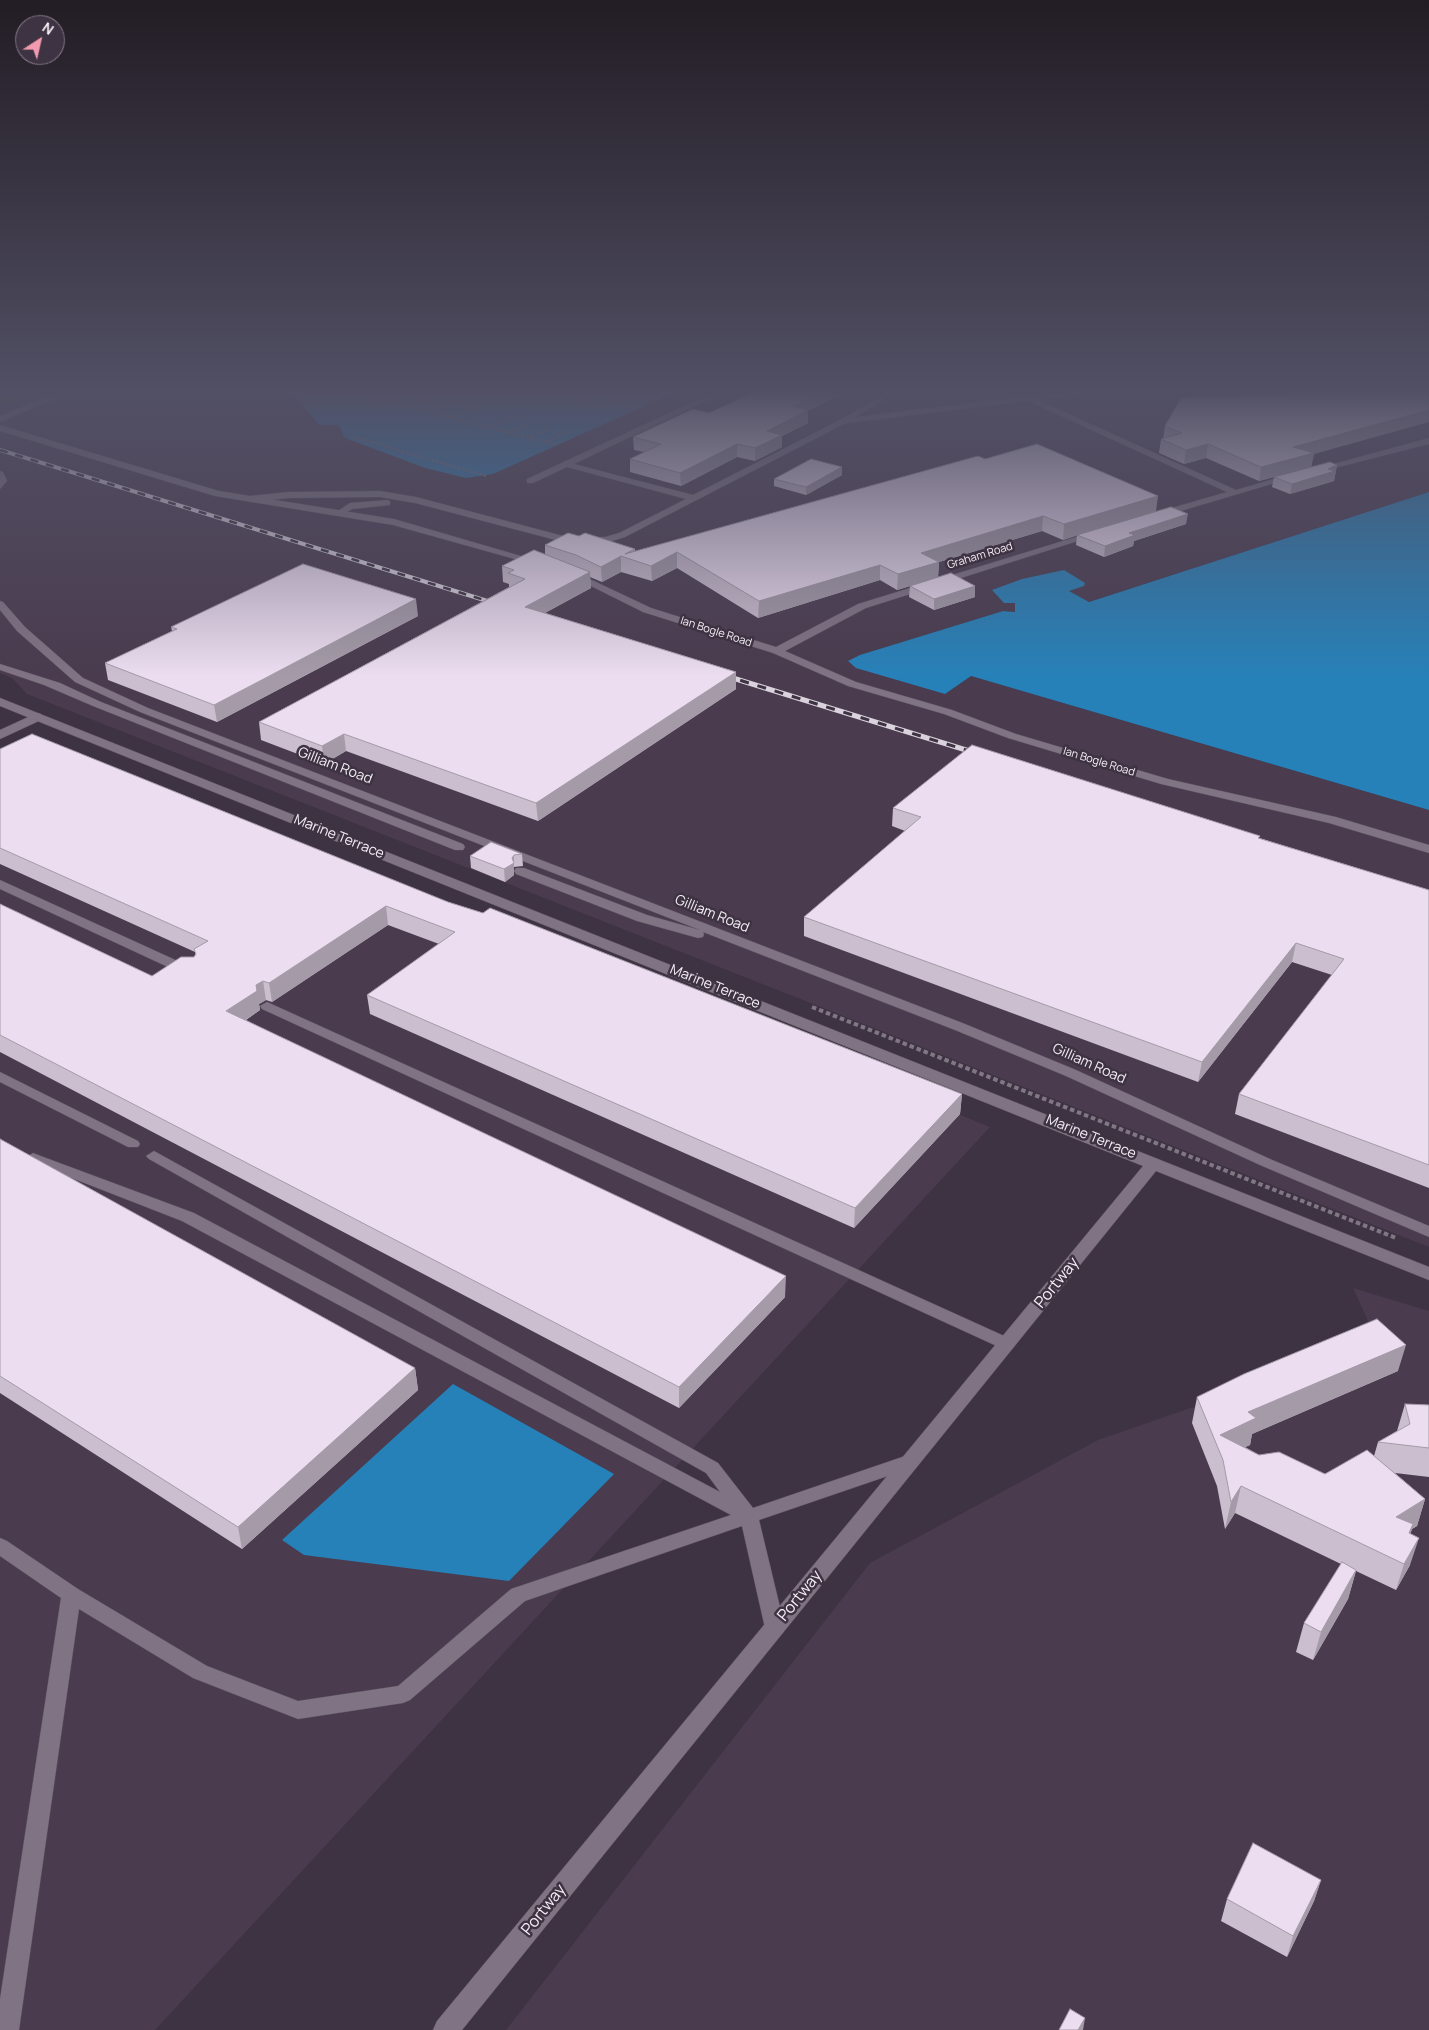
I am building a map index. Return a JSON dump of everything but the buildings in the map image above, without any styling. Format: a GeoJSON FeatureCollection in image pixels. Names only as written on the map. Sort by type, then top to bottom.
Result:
{"type":"FeatureCollection","features":[{"type":"Feature","properties":{"kind":"street"},"geometry":{"type":"LineString","coordinates":[[191,487],[250,499],[394,522],[537,562]]}},
{"type":"Feature","properties":{"kind":"street","name":"Marine Terrace"},"geometry":{"type":"LineString","coordinates":[[0,702],[1429,1274]]}},
{"type":"Feature","properties":{"kind":"street"},"geometry":{"type":"LineString","coordinates":[[0,735],[37,717]]}},
{"type":"Feature","properties":{"kind":"street","name":"Portway"},"geometry":{"type":"LineString","coordinates":[[446,2030],[1154,1163]]}},
{"type":"Feature","properties":{"kind":"lane"},"geometry":{"type":"LineString","coordinates":[[651,487],[693,498]]}},
{"type":"Feature","properties":{"kind":"lane"},"geometry":{"type":"LineString","coordinates":[[250,499],[289,495],[364,493],[397,496],[567,540],[586,541],[606,540],[622,535],[715,487]]}},
{"type":"Feature","properties":{"kind":"lane"},"geometry":{"type":"LineString","coordinates":[[1222,487],[1234,492]]}},
{"type":"Feature","properties":{"kind":"lane"},"geometry":{"type":"LineString","coordinates":[[1148,518],[1254,487]]}},
{"type":"Feature","properties":{"kind":"lane"},"geometry":{"type":"LineString","coordinates":[[340,513],[350,506],[369,503],[438,508]]}},
{"type":"Feature","properties":{"kind":"lane","name":"Graham Road"},"geometry":{"type":"LineString","coordinates":[[777,651],[862,606],[1110,530]]}},
{"type":"Feature","properties":{"kind":"lane","name":"Ian Bogle Road"},"geometry":{"type":"LineString","coordinates":[[565,572],[647,610],[777,651],[852,684],[948,712],[1020,739],[1165,782],[1332,820],[1429,849]]}},
{"type":"Feature","properties":{"kind":"lane","name":"Gilliam Road"},"geometry":{"type":"LineString","coordinates":[[0,604],[21,629],[79,680],[144,710],[960,1027],[1063,1070],[1265,1162],[1429,1232]]}},
{"type":"Feature","properties":{"kind":"lane"},"geometry":{"type":"LineString","coordinates":[[0,667],[144,710]]}},
{"type":"Feature","properties":{"kind":"lane"},"geometry":{"type":"LineString","coordinates":[[47,682],[97,704],[459,847]]}},
{"type":"Feature","properties":{"kind":"lane"},"geometry":{"type":"LineString","coordinates":[[520,871],[642,918],[776,957]]}},
{"type":"Feature","properties":{"kind":"lane"},"geometry":{"type":"LineString","coordinates":[[0,884],[191,972]]}},
{"type":"Feature","properties":{"kind":"lane"},"geometry":{"type":"LineString","coordinates":[[267,1006],[1007,1344]]}},
{"type":"Feature","properties":{"kind":"lane"},"geometry":{"type":"LineString","coordinates":[[0,1076],[133,1144]]}},
{"type":"Feature","properties":{"kind":"lane"},"geometry":{"type":"LineString","coordinates":[[154,1156],[712,1468],[749,1516],[775,1628]]}},
{"type":"Feature","properties":{"kind":"lane"},"geometry":{"type":"LineString","coordinates":[[33,1158],[188,1217],[749,1516]]}},
{"type":"Feature","properties":{"kind":"lane"},"geometry":{"type":"LineString","coordinates":[[0,1546],[70,1595],[200,1672],[298,1710],[402,1694],[518,1595],[911,1461]]}},
{"type":"Feature","properties":{"kind":"lane"},"geometry":{"type":"LineString","coordinates":[[7,2030],[70,1595]]}},
{"type":"Feature","properties":{"kind":"shaded area"},"geometry":{"type":"Polygon","coordinates":[[[0,487],[1429,487],[1429,492],[1088,602],[1069,591],[1084,586],[1016,603],[1016,612],[1003,611],[861,655],[849,661],[945,694],[971,676],[1429,810],[1429,1247],[27,694],[12,678],[0,673],[0,487]]]}},
{"type":"Feature","properties":{"kind":"shaded area"},"geometry":{"type":"Polygon","coordinates":[[[48,742],[990,1127],[155,2030],[0,2030],[0,756],[48,742]]]}},
{"type":"Feature","properties":{"kind":"shaded area"},"geometry":{"type":"Polygon","coordinates":[[[1353,1288],[1429,1311],[1429,2030],[506,2030],[870,1563],[1098,1440],[1378,1343],[1353,1288]]]}},
{"type":"Feature","properties":{"kind":"water"},"geometry":{"type":"Polygon","coordinates":[[[1429,492],[1429,810],[971,676],[945,694],[856,668],[848,661],[860,655],[1003,611],[1015,612],[1015,603],[1004,603],[992,590],[1022,579],[1064,570],[1085,583],[1084,586],[1069,591],[1089,602],[1429,492]]]}},
{"type":"Feature","properties":{"kind":"water"},"geometry":{"type":"Polygon","coordinates":[[[453,1384],[614,1474],[509,1581],[304,1555],[282,1540],[453,1384]]]}},
{"type":"Feature","properties":{"kind":"railway"},"geometry":{"type":"LineString","coordinates":[[119,487],[497,604]]}},
{"type":"Feature","properties":{"kind":"railway"},"geometry":{"type":"LineString","coordinates":[[723,675],[979,754]]}}]}
